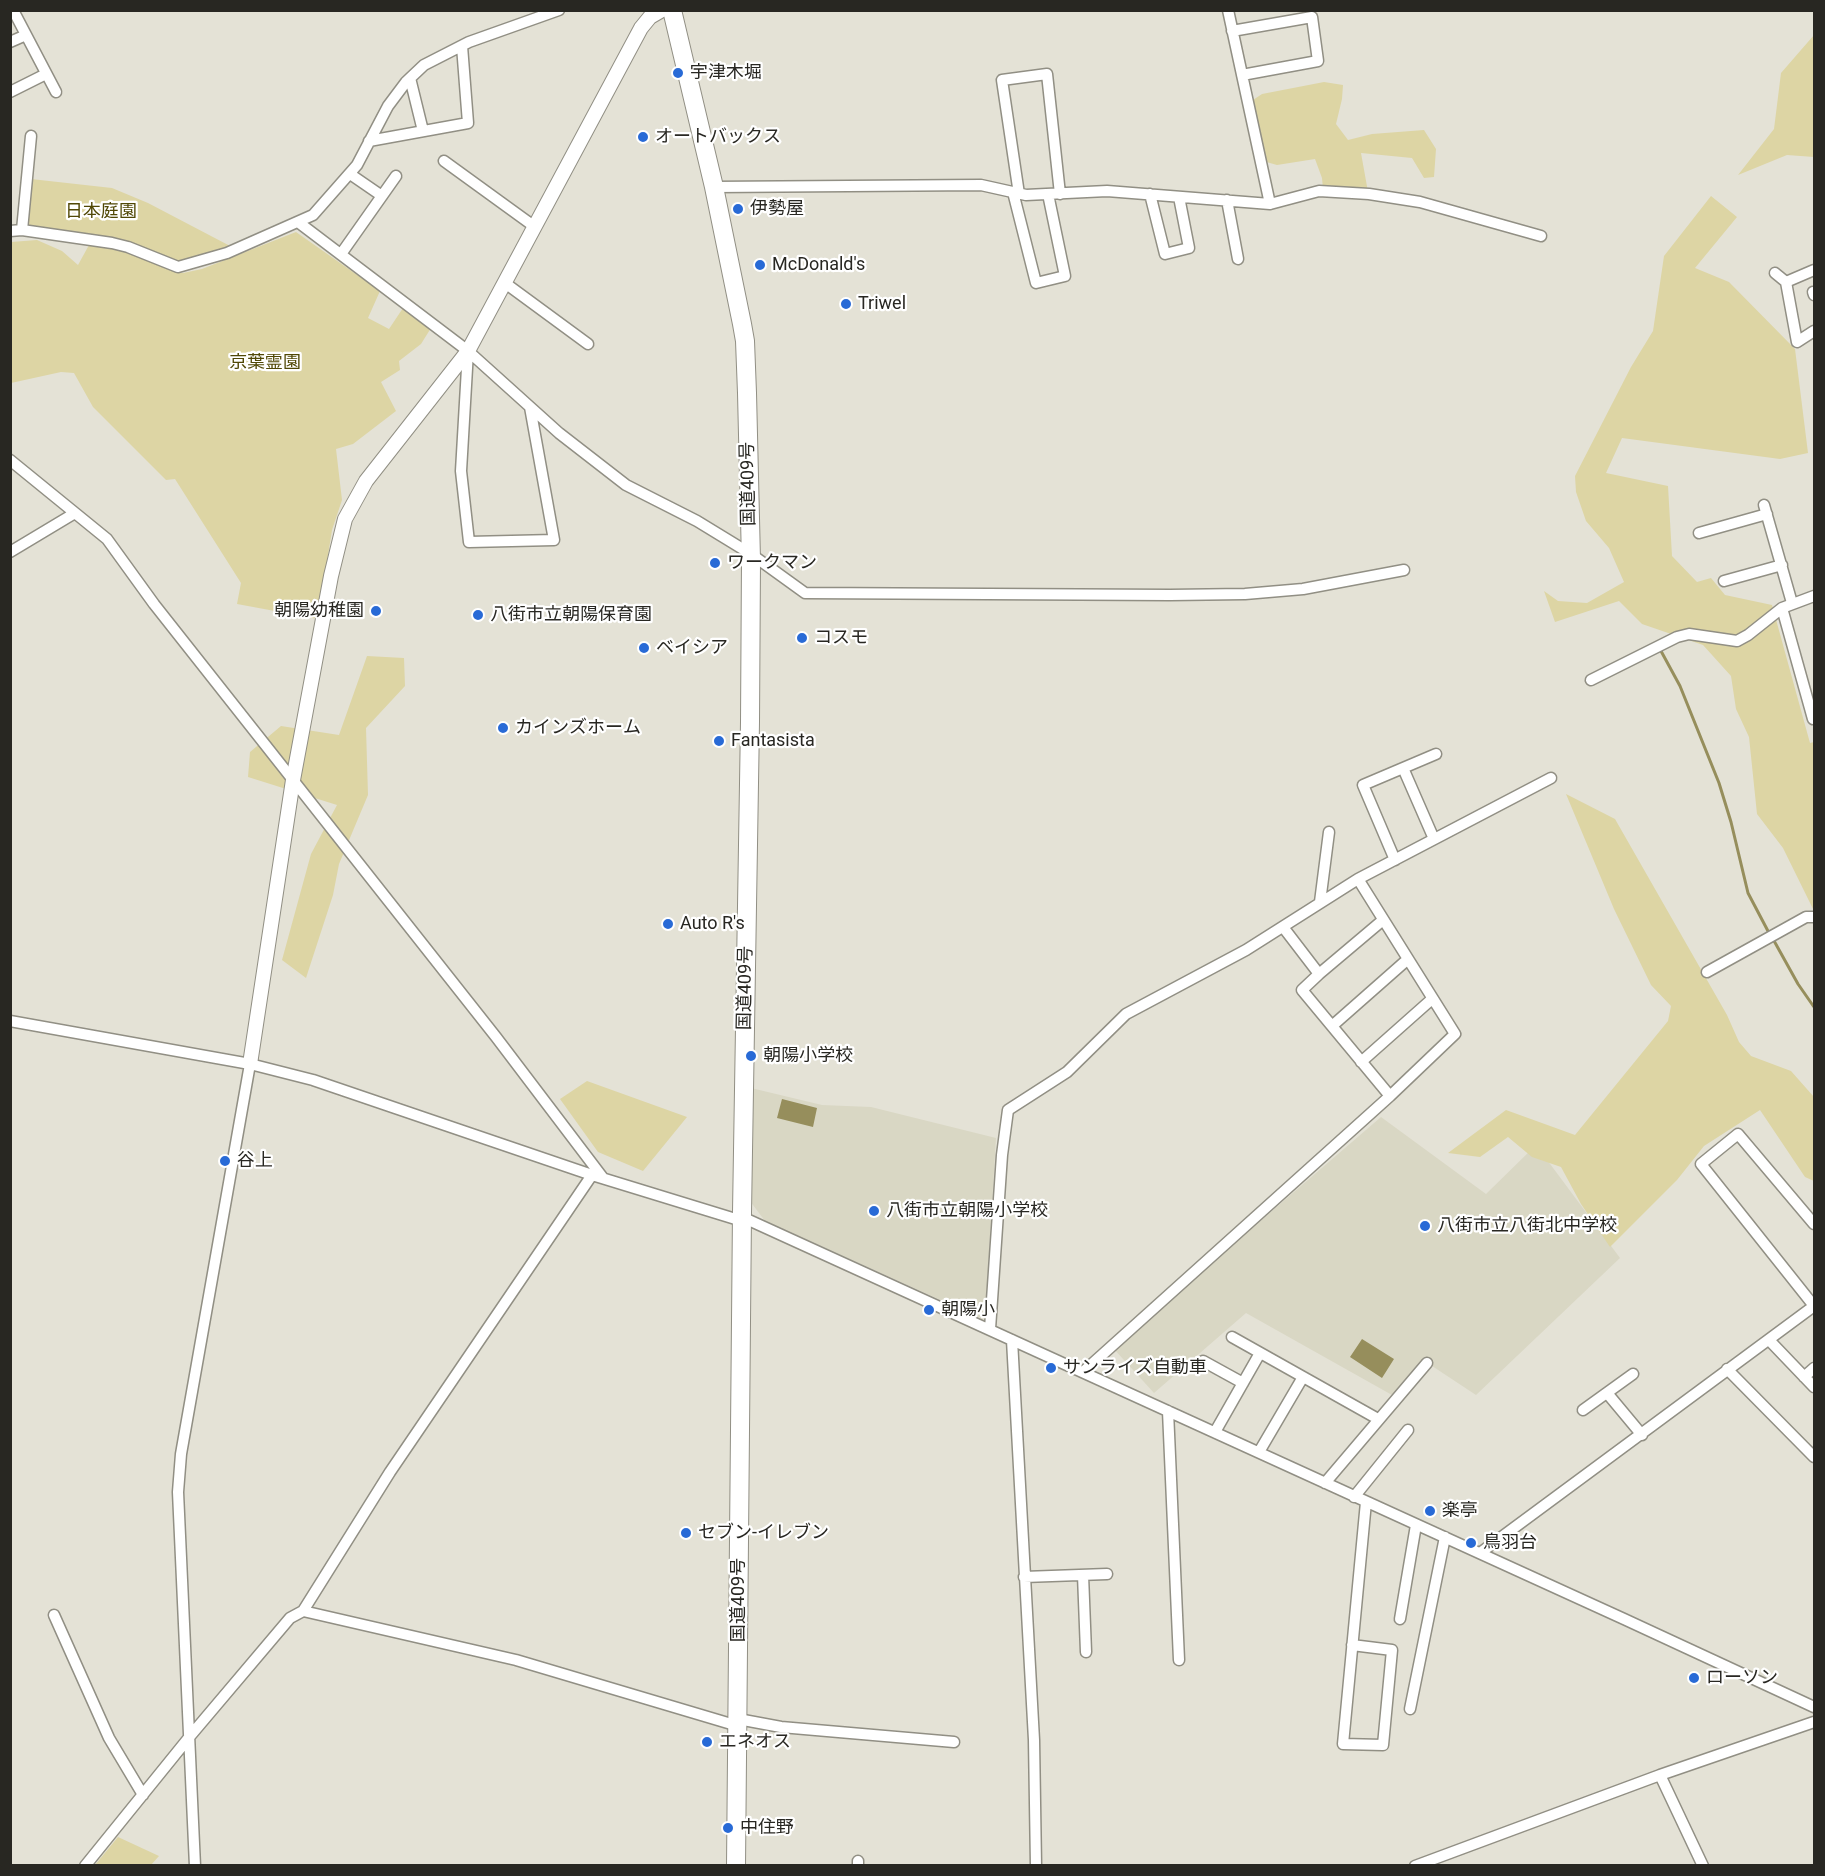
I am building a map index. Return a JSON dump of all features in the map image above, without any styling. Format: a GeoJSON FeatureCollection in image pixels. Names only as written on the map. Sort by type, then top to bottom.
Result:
{"type":"FeatureCollection","features":[{"type":"Feature","properties":{"kind":"highway","name":"国道409号"},"geometry":{"type":"LineString","coordinates":[[672,10],[714,187],[745,341],[751,554],[736,1866]]}},
{"type":"Feature","properties":{"kind":"street"},"geometry":{"type":"LineString","coordinates":[[13,10],[56,92]]}},
{"type":"Feature","properties":{"kind":"street"},"geometry":{"type":"LineString","coordinates":[[31,136],[16,231],[112,243],[178,267],[227,253],[313,215],[357,165],[388,106],[423,65],[462,46],[559,10]]}},
{"type":"Feature","properties":{"kind":"street"},"geometry":{"type":"LineString","coordinates":[[195,1866],[191,1736],[179,1526],[178,1492],[181,1454],[250,1064],[293,780],[331,576],[345,519],[366,480],[468,351],[641,28],[650,17],[662,10]]}},
{"type":"Feature","properties":{"kind":"street"},"geometry":{"type":"LineString","coordinates":[[1228,10],[1270,204]]}},
{"type":"Feature","properties":{"kind":"street"},"geometry":{"type":"LineString","coordinates":[[1232,31],[1312,17],[1318,61],[1242,75]]}},
{"type":"Feature","properties":{"kind":"street"},"geometry":{"type":"LineString","coordinates":[[10,42],[26,35]]}},
{"type":"Feature","properties":{"kind":"street"},"geometry":{"type":"LineString","coordinates":[[369,141],[468,123],[462,46]]}},
{"type":"Feature","properties":{"kind":"street"},"geometry":{"type":"LineString","coordinates":[[10,92],[46,74]]}},
{"type":"Feature","properties":{"kind":"street"},"geometry":{"type":"LineString","coordinates":[[1048,194],[1065,276],[1036,283],[1016,193],[1002,80],[1047,74],[1060,194]]}},
{"type":"Feature","properties":{"kind":"street"},"geometry":{"type":"LineString","coordinates":[[410,78],[423,131]]}},
{"type":"Feature","properties":{"kind":"street"},"geometry":{"type":"LineString","coordinates":[[444,161],[535,228]]}},
{"type":"Feature","properties":{"kind":"street"},"geometry":{"type":"LineString","coordinates":[[350,174],[382,196]]}},
{"type":"Feature","properties":{"kind":"street"},"geometry":{"type":"LineString","coordinates":[[341,254],[396,176]]}},
{"type":"Feature","properties":{"kind":"street"},"geometry":{"type":"LineString","coordinates":[[714,187],[981,185],[1016,193],[1060,194],[1107,191],[1270,204],[1319,192],[1369,194],[1420,202],[1541,236]]}},
{"type":"Feature","properties":{"kind":"street"},"geometry":{"type":"LineString","coordinates":[[1150,194],[1164,254],[1189,248],[1179,197]]}},
{"type":"Feature","properties":{"kind":"street"},"geometry":{"type":"LineString","coordinates":[[1227,201],[1238,259]]}},
{"type":"Feature","properties":{"kind":"street"},"geometry":{"type":"LineString","coordinates":[[298,222],[468,351],[559,433],[626,485],[697,520],[751,554],[805,593],[1245,594],[1303,589],[1404,570]]}},
{"type":"Feature","properties":{"kind":"street"},"geometry":{"type":"LineString","coordinates":[[1786,282],[1815,270]]}},
{"type":"Feature","properties":{"kind":"street"},"geometry":{"type":"LineString","coordinates":[[1775,273],[1786,282],[1797,342],[1815,331]]}},
{"type":"Feature","properties":{"kind":"street"},"geometry":{"type":"LineString","coordinates":[[505,283],[588,344]]}},
{"type":"Feature","properties":{"kind":"street"},"geometry":{"type":"LineString","coordinates":[[468,351],[461,471],[469,542],[554,540],[530,406]]}},
{"type":"Feature","properties":{"kind":"street"},"geometry":{"type":"LineString","coordinates":[[10,460],[107,539],[154,604],[496,1037],[598,1177]]}},
{"type":"Feature","properties":{"kind":"street"},"geometry":{"type":"LineString","coordinates":[[1699,533],[1765,509],[1782,565],[1787,606],[1813,719]]}},
{"type":"Feature","properties":{"kind":"street"},"geometry":{"type":"LineString","coordinates":[[10,552],[75,513]]}},
{"type":"Feature","properties":{"kind":"street"},"geometry":{"type":"LineString","coordinates":[[1725,581],[1782,565]]}},
{"type":"Feature","properties":{"kind":"street"},"geometry":{"type":"LineString","coordinates":[[1591,680],[1677,637],[1689,634],[1737,641],[1787,606],[1815,596]]}},
{"type":"Feature","properties":{"kind":"street"},"geometry":{"type":"LineString","coordinates":[[1395,860],[1363,785],[1436,754]]}},
{"type":"Feature","properties":{"kind":"street"},"geometry":{"type":"LineString","coordinates":[[1403,768],[1434,839]]}},
{"type":"Feature","properties":{"kind":"street"},"geometry":{"type":"LineString","coordinates":[[990,1329],[1002,1155],[1008,1110],[1067,1072],[1126,1014],[1246,950],[1358,879],[1551,778]]}},
{"type":"Feature","properties":{"kind":"street"},"geometry":{"type":"LineString","coordinates":[[1320,902],[1329,832]]}},
{"type":"Feature","properties":{"kind":"street"},"geometry":{"type":"LineString","coordinates":[[1083,1372],[1390,1096],[1455,1034],[1358,879]]}},
{"type":"Feature","properties":{"kind":"street"},"geometry":{"type":"LineString","coordinates":[[1707,972],[1806,917],[1815,917]]}},
{"type":"Feature","properties":{"kind":"street"},"geometry":{"type":"LineString","coordinates":[[1383,920],[1302,990],[1390,1096]]}},
{"type":"Feature","properties":{"kind":"street"},"geometry":{"type":"LineString","coordinates":[[1283,927],[1319,974]]}},
{"type":"Feature","properties":{"kind":"street"},"geometry":{"type":"LineString","coordinates":[[1332,1026],[1408,960]]}},
{"type":"Feature","properties":{"kind":"street"},"geometry":{"type":"LineString","coordinates":[[1361,1062],[1432,999]]}},
{"type":"Feature","properties":{"kind":"street"},"geometry":{"type":"LineString","coordinates":[[10,1021],[250,1064],[313,1080],[598,1177],[742,1219],[990,1329],[1815,1707]]}},
{"type":"Feature","properties":{"kind":"street"},"geometry":{"type":"LineString","coordinates":[[1480,1553],[1814,1306],[1701,1164],[1738,1134],[1815,1224]]}},
{"type":"Feature","properties":{"kind":"street"},"geometry":{"type":"LineString","coordinates":[[85,1866],[290,1618],[303,1611],[390,1472],[598,1177]]}},
{"type":"Feature","properties":{"kind":"street"},"geometry":{"type":"LineString","coordinates":[[1232,1337],[1378,1419]]}},
{"type":"Feature","properties":{"kind":"street"},"geometry":{"type":"LineString","coordinates":[[1012,1340],[1034,1740],[1036,1866]]}},
{"type":"Feature","properties":{"kind":"street"},"geometry":{"type":"LineString","coordinates":[[1769,1340],[1815,1387]]}},
{"type":"Feature","properties":{"kind":"street"},"geometry":{"type":"LineString","coordinates":[[1215,1432],[1260,1353]]}},
{"type":"Feature","properties":{"kind":"street"},"geometry":{"type":"LineString","coordinates":[[1203,1361],[1243,1383]]}},
{"type":"Feature","properties":{"kind":"street"},"geometry":{"type":"LineString","coordinates":[[1325,1484],[1427,1363]]}},
{"type":"Feature","properties":{"kind":"street"},"geometry":{"type":"LineString","coordinates":[[1804,1377],[1815,1368]]}},
{"type":"Feature","properties":{"kind":"street"},"geometry":{"type":"LineString","coordinates":[[1727,1369],[1815,1457]]}},
{"type":"Feature","properties":{"kind":"street"},"geometry":{"type":"LineString","coordinates":[[1582,1410],[1633,1374]]}},
{"type":"Feature","properties":{"kind":"street"},"geometry":{"type":"LineString","coordinates":[[1259,1452],[1303,1377]]}},
{"type":"Feature","properties":{"kind":"street"},"geometry":{"type":"LineString","coordinates":[[1607,1392],[1642,1435]]}},
{"type":"Feature","properties":{"kind":"street"},"geometry":{"type":"LineString","coordinates":[[1168,1411],[1179,1660]]}},
{"type":"Feature","properties":{"kind":"street"},"geometry":{"type":"LineString","coordinates":[[1354,1497],[1408,1430]]}},
{"type":"Feature","properties":{"kind":"street"},"geometry":{"type":"LineString","coordinates":[[1352,1645],[1392,1650],[1383,1745],[1342,1744],[1366,1502]]}},
{"type":"Feature","properties":{"kind":"street"},"geometry":{"type":"LineString","coordinates":[[1400,1619],[1416,1525]]}},
{"type":"Feature","properties":{"kind":"street"},"geometry":{"type":"LineString","coordinates":[[1410,1709],[1445,1537]]}},
{"type":"Feature","properties":{"kind":"street"},"geometry":{"type":"LineString","coordinates":[[1024,1577],[1107,1574]]}},
{"type":"Feature","properties":{"kind":"street"},"geometry":{"type":"LineString","coordinates":[[1083,1575],[1086,1652]]}},
{"type":"Feature","properties":{"kind":"street"},"geometry":{"type":"LineString","coordinates":[[303,1611],[516,1660],[738,1723],[954,1742]]}},
{"type":"Feature","properties":{"kind":"street"},"geometry":{"type":"LineString","coordinates":[[54,1616],[109,1738],[143,1795]]}},
{"type":"Feature","properties":{"kind":"street"},"geometry":{"type":"LineString","coordinates":[[1414,1866],[1660,1775],[1815,1722]]}},
{"type":"Feature","properties":{"kind":"street"},"geometry":{"type":"LineString","coordinates":[[1660,1775],[1702,1866]]}},
{"type":"Feature","properties":{"kind":"shaded area","name":"八街市立朝陽小学校"},"geometry":{"type":"Polygon","coordinates":[[[751,1088],[822,1105],[871,1107],[996,1138],[985,1320],[765,1221],[750,1201],[751,1088]]]}},
{"type":"Feature","properties":{"kind":"shaded area"},"geometry":{"type":"Polygon","coordinates":[[[782,1099],[817,1108],[813,1127],[777,1118],[782,1099]]]}},
{"type":"Feature","properties":{"kind":"shaded area","name":"八街市立八街北中学校"},"geometry":{"type":"Polygon","coordinates":[[[1381,1117],[1486,1194],[1536,1145],[1620,1258],[1476,1395],[1423,1360],[1392,1395],[1246,1313],[1154,1393],[1113,1348],[1381,1117]]]}},
{"type":"Feature","properties":{"kind":"shaded area"},"geometry":{"type":"Polygon","coordinates":[[[1362,1339],[1394,1359],[1382,1378],[1350,1357],[1362,1339]]]}},
{"type":"Feature","properties":{"kind":"green space"},"geometry":{"type":"Polygon","coordinates":[[[1814,35],[1814,157],[1787,155],[1738,175],[1774,129],[1781,73],[1814,35]]]}},
{"type":"Feature","properties":{"kind":"green space"},"geometry":{"type":"Polygon","coordinates":[[[1324,82],[1343,85],[1336,124],[1348,140],[1372,134],[1424,130],[1436,149],[1434,177],[1424,178],[1412,158],[1361,153],[1368,192],[1323,189],[1322,178],[1315,159],[1277,165],[1263,161],[1250,102],[1262,94],[1324,82]]]}},
{"type":"Feature","properties":{"kind":"green space","name":"日本庭園"},"geometry":{"type":"Polygon","coordinates":[[[31,179],[112,188],[148,203],[232,247],[178,263],[24,228],[31,179]]]}},
{"type":"Feature","properties":{"kind":"green space"},"geometry":{"type":"Polygon","coordinates":[[[1711,196],[1737,217],[1695,268],[1729,282],[1795,349],[1808,453],[1780,459],[1622,438],[1606,473],[1668,486],[1672,556],[1697,582],[1711,578],[1725,595],[1772,605],[1810,743],[1814,742],[1814,911],[1783,848],[1757,814],[1749,737],[1736,709],[1731,676],[1703,645],[1642,624],[1619,601],[1555,622],[1544,591],[1558,601],[1587,603],[1624,582],[1609,548],[1586,521],[1576,492],[1575,476],[1631,367],[1653,331],[1664,256],[1711,196]]]}},
{"type":"Feature","properties":{"kind":"green space","name":"京葉霊園"},"geometry":{"type":"Polygon","coordinates":[[[296,232],[380,291],[368,318],[389,329],[403,308],[431,328],[421,344],[399,361],[400,370],[381,382],[396,411],[353,444],[336,449],[342,500],[332,530],[318,619],[237,604],[241,583],[175,479],[166,480],[93,407],[74,373],[61,372],[11,383],[11,242],[37,240],[62,251],[78,265],[89,245],[121,250],[167,269],[183,273],[202,269],[296,232]]]}},
{"type":"Feature","properties":{"kind":"green space"},"geometry":{"type":"Polygon","coordinates":[[[367,656],[404,658],[405,686],[366,728],[368,795],[339,864],[333,895],[306,978],[282,960],[311,854],[337,805],[248,777],[250,752],[281,726],[339,735],[367,656]]]}},
{"type":"Feature","properties":{"kind":"green space"},"geometry":{"type":"Polygon","coordinates":[[[1566,794],[1615,819],[1727,1015],[1739,1042],[1751,1056],[1791,1071],[1814,1097],[1814,1181],[1805,1177],[1760,1110],[1704,1146],[1677,1180],[1610,1247],[1581,1204],[1561,1167],[1532,1157],[1508,1137],[1480,1157],[1448,1153],[1506,1110],[1575,1135],[1668,1021],[1671,1006],[1651,985],[1614,909],[1566,794]]]}},
{"type":"Feature","properties":{"kind":"green space"},"geometry":{"type":"Polygon","coordinates":[[[587,1081],[687,1117],[643,1171],[598,1152],[560,1099],[587,1081]]]}},
{"type":"Feature","properties":{"kind":"green space"},"geometry":{"type":"Polygon","coordinates":[[[118,1837],[159,1856],[151,1865],[95,1865],[118,1837]]]}},
{"type":"Feature","properties":{"kind":"waterway"},"geometry":{"type":"LineString","coordinates":[[1661,651],[1680,686],[1719,783],[1748,893],[1769,933]]}},
{"type":"Feature","properties":{"kind":"waterway"},"geometry":{"type":"LineString","coordinates":[[1773,939],[1798,984],[1814,1007]]}},
{"type":"Feature","properties":{"kind":"place","name":"宇津木堀"},"geometry":{"type":"Point","coordinates":[678,73]}},
{"type":"Feature","properties":{"kind":"place","name":"オートバックス"},"geometry":{"type":"Point","coordinates":[643,137]}},
{"type":"Feature","properties":{"kind":"place","name":"伊勢屋"},"geometry":{"type":"Point","coordinates":[738,209]}},
{"type":"Feature","properties":{"kind":"place","name":"McDonald's"},"geometry":{"type":"Point","coordinates":[760,265]}},
{"type":"Feature","properties":{"kind":"place","name":"Triwel"},"geometry":{"type":"Point","coordinates":[846,304]}},
{"type":"Feature","properties":{"kind":"place","name":"ワークマン"},"geometry":{"type":"Point","coordinates":[715,563]}},
{"type":"Feature","properties":{"kind":"place","name":"朝陽幼稚園"},"geometry":{"type":"Point","coordinates":[376,611]}},
{"type":"Feature","properties":{"kind":"place","name":"八街市立朝陽保育園"},"geometry":{"type":"Point","coordinates":[478,615]}},
{"type":"Feature","properties":{"kind":"place","name":"コスモ"},"geometry":{"type":"Point","coordinates":[802,638]}},
{"type":"Feature","properties":{"kind":"place","name":"ベイシア"},"geometry":{"type":"Point","coordinates":[644,648]}},
{"type":"Feature","properties":{"kind":"place","name":"カインズホーム"},"geometry":{"type":"Point","coordinates":[503,728]}},
{"type":"Feature","properties":{"kind":"place","name":"Fantasista"},"geometry":{"type":"Point","coordinates":[719,741]}},
{"type":"Feature","properties":{"kind":"place","name":"Auto R's"},"geometry":{"type":"Point","coordinates":[668,924]}},
{"type":"Feature","properties":{"kind":"place","name":"朝陽小学校"},"geometry":{"type":"Point","coordinates":[751,1056]}},
{"type":"Feature","properties":{"kind":"place","name":"谷上"},"geometry":{"type":"Point","coordinates":[225,1161]}},
{"type":"Feature","properties":{"kind":"place","name":"八街市立朝陽小学校"},"geometry":{"type":"Point","coordinates":[874,1211]}},
{"type":"Feature","properties":{"kind":"place","name":"八街市立八街北中学校"},"geometry":{"type":"Point","coordinates":[1425,1226]}},
{"type":"Feature","properties":{"kind":"place","name":"朝陽小"},"geometry":{"type":"Point","coordinates":[929,1310]}},
{"type":"Feature","properties":{"kind":"place","name":"サンライズ自動車"},"geometry":{"type":"Point","coordinates":[1051,1368]}},
{"type":"Feature","properties":{"kind":"place","name":"楽亭"},"geometry":{"type":"Point","coordinates":[1430,1511]}},
{"type":"Feature","properties":{"kind":"place","name":"セブン-イレブン"},"geometry":{"type":"Point","coordinates":[686,1533]}},
{"type":"Feature","properties":{"kind":"place","name":"鳥羽台"},"geometry":{"type":"Point","coordinates":[1471,1543]}},
{"type":"Feature","properties":{"kind":"place","name":"ローソン"},"geometry":{"type":"Point","coordinates":[1694,1678]}},
{"type":"Feature","properties":{"kind":"place","name":"エネオス"},"geometry":{"type":"Point","coordinates":[707,1742]}},
{"type":"Feature","properties":{"kind":"place","name":"中住野"},"geometry":{"type":"Point","coordinates":[728,1828]}}]}
